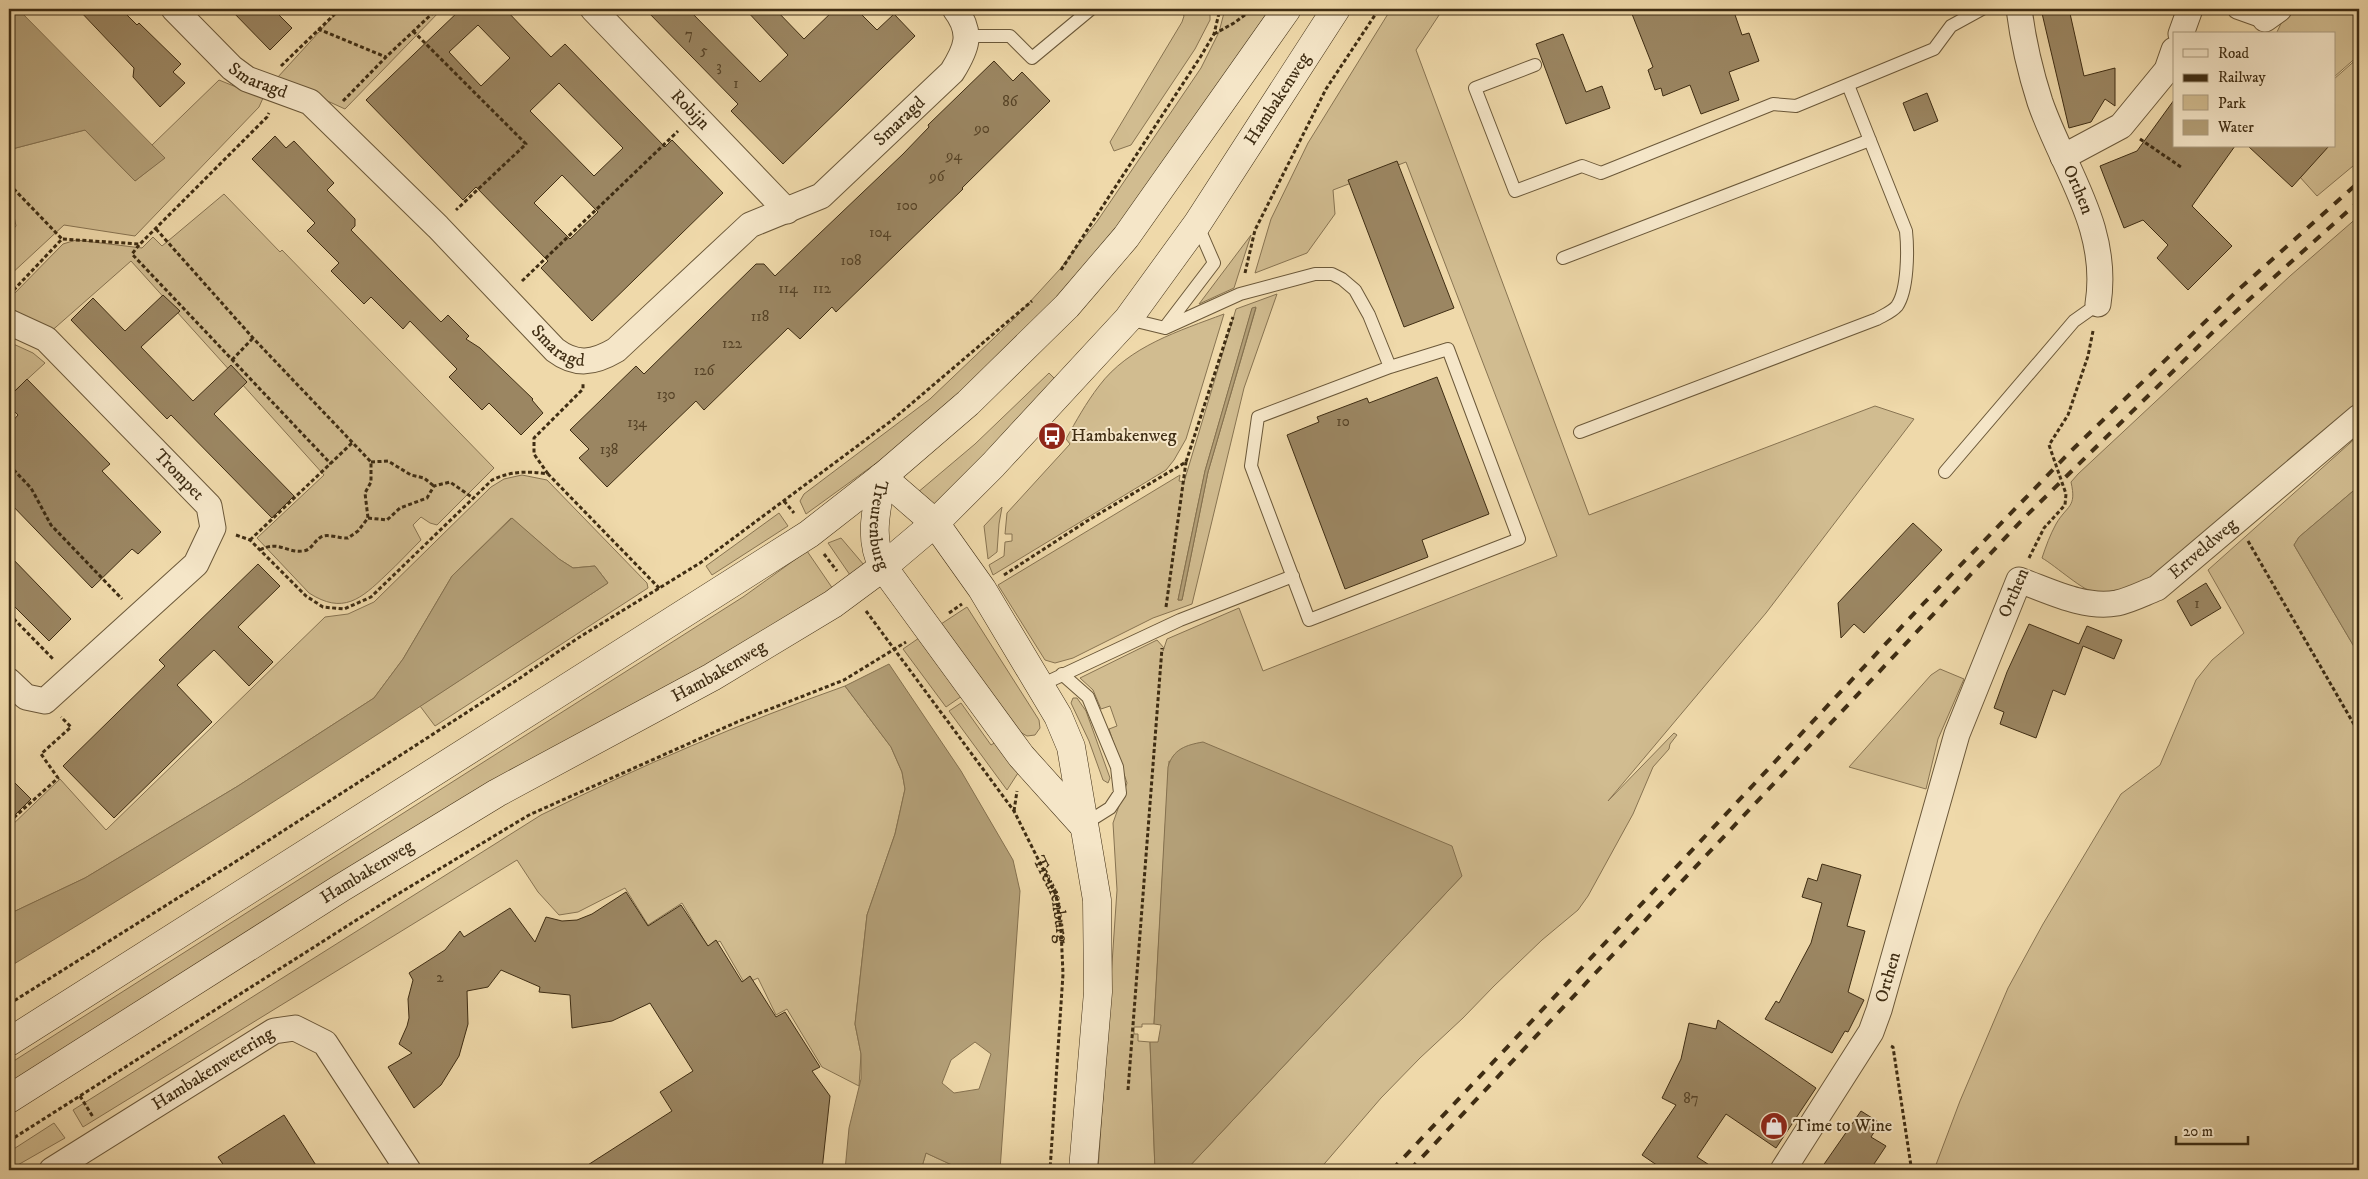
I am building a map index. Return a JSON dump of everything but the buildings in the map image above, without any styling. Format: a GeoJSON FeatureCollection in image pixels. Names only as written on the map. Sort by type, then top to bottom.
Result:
{"type":"FeatureCollection","features":[{"type":"Feature","properties":{"kind":"main road"},"geometry":{"type":"LineString","coordinates":[[9,1042],[809,534],[882,477],[968,403],[1040,333],[1120,244],[1173,173],[1287,9]]}},
{"type":"Feature","properties":{"kind":"main road","name":"Hambakenweg"},"geometry":{"type":"LineString","coordinates":[[9,1099],[341,888],[498,793],[712,676],[851,591],[883,567],[935,523],[993,465],[1128,319],[1197,224],[1336,9]]}},
{"type":"Feature","properties":{"kind":"main road","name":"Treurenburg"},"geometry":{"type":"LineString","coordinates":[[882,477],[935,523],[1051,680],[1058,716],[1071,747],[1097,900],[1098,992],[1083,1170]]}},
{"type":"Feature","properties":{"kind":"main road","name":"Treurenburg"},"geometry":{"type":"LineString","coordinates":[[882,477],[873,533],[876,553],[883,567],[1021,756],[1083,825]]}},
{"type":"Feature","properties":{"kind":"street","name":"Smaragd"},"geometry":{"type":"LineString","coordinates":[[174,9],[232,68],[247,79],[310,102],[438,228],[555,350],[566,359],[588,361],[601,358],[616,350],[750,225],[821,196],[952,72],[964,54],[967,36]]}},
{"type":"Feature","properties":{"kind":"street","name":"Robijn"},"geometry":{"type":"LineString","coordinates":[[593,9],[787,211]]}},
{"type":"Feature","properties":{"kind":"street"},"geometry":{"type":"LineString","coordinates":[[955,9],[962,19],[967,36]]}},
{"type":"Feature","properties":{"kind":"street","name":"Orthen"},"geometry":{"type":"LineString","coordinates":[[2019,9],[2023,43],[2040,102],[2093,224],[2101,281],[2098,304]]}},
{"type":"Feature","properties":{"kind":"street"},"geometry":{"type":"LineString","coordinates":[[2182,32],[2190,9]]}},
{"type":"Feature","properties":{"kind":"street"},"geometry":{"type":"LineString","coordinates":[[2237,9],[2272,14]]}},
{"type":"Feature","properties":{"kind":"street"},"geometry":{"type":"LineString","coordinates":[[2063,157],[2121,126],[2167,70],[2173,53]]}},
{"type":"Feature","properties":{"kind":"street","name":"Trompet"},"geometry":{"type":"LineString","coordinates":[[9,322],[46,339],[209,506],[213,528]]}},
{"type":"Feature","properties":{"kind":"street","name":"Ertveldweg"},"geometry":{"type":"LineString","coordinates":[[2019,580],[2081,602],[2118,603],[2158,588],[2359,417]]}},
{"type":"Feature","properties":{"kind":"street"},"geometry":{"type":"LineString","coordinates":[[9,681],[26,697],[45,701],[196,564],[213,528]]}},
{"type":"Feature","properties":{"kind":"street","name":"Orthen"},"geometry":{"type":"LineString","coordinates":[[1783,1170],[1871,1032],[1882,1001],[1957,734],[2019,580]]}},
{"type":"Feature","properties":{"kind":"street","name":"Hambakenwetering"},"geometry":{"type":"LineString","coordinates":[[52,1170],[274,1031],[295,1028],[325,1043],[408,1170]]}},
{"type":"Feature","properties":{"kind":"lane"},"geometry":{"type":"LineString","coordinates":[[967,36],[1010,36],[1032,58],[1092,9]]}},
{"type":"Feature","properties":{"kind":"lane"},"geometry":{"type":"LineString","coordinates":[[1535,65],[1475,88],[1515,191],[1582,166],[1601,173],[1773,104],[1796,106],[1934,49],[1951,26],[1982,9]]}},
{"type":"Feature","properties":{"kind":"lane"},"geometry":{"type":"LineString","coordinates":[[1580,432],[1877,319],[1889,313],[1896,306],[1902,296],[1908,248],[1906,231],[1848,85]]}},
{"type":"Feature","properties":{"kind":"lane"},"geometry":{"type":"LineString","coordinates":[[1563,258],[1870,140]]}},
{"type":"Feature","properties":{"kind":"lane"},"geometry":{"type":"LineString","coordinates":[[1165,328],[1214,263],[1197,224]]}},
{"type":"Feature","properties":{"kind":"lane"},"geometry":{"type":"LineString","coordinates":[[1128,319],[1165,328],[1240,294],[1315,274],[1332,274],[1342,279],[1355,290],[1369,315],[1390,367]]}},
{"type":"Feature","properties":{"kind":"lane"},"geometry":{"type":"LineString","coordinates":[[1945,472],[2074,321],[2098,304]]}},
{"type":"Feature","properties":{"kind":"lane"},"geometry":{"type":"LineString","coordinates":[[1448,349],[1519,539],[1309,620],[1251,466],[1258,417],[1390,367],[1448,349]]}},
{"type":"Feature","properties":{"kind":"lane"},"geometry":{"type":"LineString","coordinates":[[1051,680],[1180,620],[1293,576]]}},
{"type":"Feature","properties":{"kind":"lane"},"geometry":{"type":"LineString","coordinates":[[1051,680],[1088,697],[1117,767],[1120,793],[1110,808],[1083,825]]}},
{"type":"Feature","properties":{"kind":"path"},"geometry":{"type":"LineString","coordinates":[[331,464],[132,254],[268,116],[281,65],[340,9]]}},
{"type":"Feature","properties":{"kind":"path"},"geometry":{"type":"LineString","coordinates":[[327,118],[386,57],[437,9]]}},
{"type":"Feature","properties":{"kind":"path"},"geometry":{"type":"LineString","coordinates":[[1057,276],[1201,56],[1214,34],[1220,9]]}},
{"type":"Feature","properties":{"kind":"path"},"geometry":{"type":"LineString","coordinates":[[1214,34],[1234,23],[1252,9]]}},
{"type":"Feature","properties":{"kind":"path"},"geometry":{"type":"LineString","coordinates":[[318,29],[386,57]]}},
{"type":"Feature","properties":{"kind":"path"},"geometry":{"type":"LineString","coordinates":[[413,31],[526,144],[438,228]]}},
{"type":"Feature","properties":{"kind":"path"},"geometry":{"type":"LineString","coordinates":[[505,297],[694,115]]}},
{"type":"Feature","properties":{"kind":"path"},"geometry":{"type":"LineString","coordinates":[[2121,126],[2181,168]]}},
{"type":"Feature","properties":{"kind":"path"},"geometry":{"type":"LineString","coordinates":[[9,184],[62,239],[140,244]]}},
{"type":"Feature","properties":{"kind":"path"},"geometry":{"type":"LineString","coordinates":[[156,229],[254,338],[371,462],[388,462],[410,476],[424,478],[434,486]]}},
{"type":"Feature","properties":{"kind":"path"},"geometry":{"type":"LineString","coordinates":[[9,295],[62,239]]}},
{"type":"Feature","properties":{"kind":"path"},"geometry":{"type":"LineString","coordinates":[[9,1004],[261,846],[520,678],[578,638],[700,563],[891,422],[1037,297]]}},
{"type":"Feature","properties":{"kind":"path","name":"Orthen"},"geometry":{"type":"LineString","coordinates":[[2019,580],[2036,541],[2049,522],[2064,507],[2067,500],[2049,445],[2068,415],[2088,356],[2098,304]]}},
{"type":"Feature","properties":{"kind":"path"},"geometry":{"type":"LineString","coordinates":[[232,360],[254,338]]}},
{"type":"Feature","properties":{"kind":"path"},"geometry":{"type":"LineString","coordinates":[[588,361],[583,389],[534,438],[534,454],[548,474],[660,589]]}},
{"type":"Feature","properties":{"kind":"path"},"geometry":{"type":"LineString","coordinates":[[250,540],[352,443]]}},
{"type":"Feature","properties":{"kind":"path"},"geometry":{"type":"LineString","coordinates":[[368,518],[365,493],[371,482],[371,462]]}},
{"type":"Feature","properties":{"kind":"path"},"geometry":{"type":"LineString","coordinates":[[1128,1090],[1163,628],[1186,462]]}},
{"type":"Feature","properties":{"kind":"path"},"geometry":{"type":"LineString","coordinates":[[9,465],[31,488],[51,525],[139,617]]}},
{"type":"Feature","properties":{"kind":"path"},"geometry":{"type":"LineString","coordinates":[[213,528],[228,534],[241,535],[250,540],[306,596],[323,607],[344,609],[371,597],[492,480],[508,474],[525,472],[548,474]]}},
{"type":"Feature","properties":{"kind":"path"},"geometry":{"type":"LineString","coordinates":[[368,518],[387,520],[400,508],[427,498],[434,486],[450,482],[473,498]]}},
{"type":"Feature","properties":{"kind":"path","name":"Treurenburg"},"geometry":{"type":"LineString","coordinates":[[784,501],[1014,811],[1056,895],[1062,930],[1063,974],[1050,1170]]}},
{"type":"Feature","properties":{"kind":"path"},"geometry":{"type":"LineString","coordinates":[[260,550],[273,545],[304,552],[326,536],[341,539],[348,538],[368,518]]}},
{"type":"Feature","properties":{"kind":"path"},"geometry":{"type":"LineString","coordinates":[[2236,521],[2359,733]]}},
{"type":"Feature","properties":{"kind":"path"},"geometry":{"type":"LineString","coordinates":[[9,614],[71,677]]}},
{"type":"Feature","properties":{"kind":"path"},"geometry":{"type":"LineString","coordinates":[[9,822],[58,778],[40,754],[71,727],[45,701]]}},
{"type":"Feature","properties":{"kind":"path"},"geometry":{"type":"LineString","coordinates":[[1871,1032],[1893,1048],[1910,1166],[1916,1170]]}},
{"type":"Feature","properties":{"kind":"green space"},"geometry":{"type":"Polygon","coordinates":[[[340,9],[442,9],[345,109],[277,78],[340,9]]]}},
{"type":"Feature","properties":{"kind":"green space"},"geometry":{"type":"Polygon","coordinates":[[[1181,9],[1210,9],[1210,20],[1195,49],[1131,145],[1114,151],[1110,142],[1182,22],[1184,16],[1181,9]]]}},
{"type":"Feature","properties":{"kind":"green space"},"geometry":{"type":"Polygon","coordinates":[[[1225,9],[1270,9],[1134,206],[1063,291],[985,370],[886,456],[806,514],[800,501],[804,494],[930,399],[1017,316],[1060,269],[1098,220],[1201,68],[1219,32],[1225,9]]]}},
{"type":"Feature","properties":{"kind":"green space"},"geometry":{"type":"Polygon","coordinates":[[[1391,9],[1443,9],[1416,50],[1589,515],[1875,406],[1914,419],[1766,613],[1608,801],[1674,733],[1677,735],[1670,744],[1669,749],[1653,767],[1633,814],[1588,896],[1578,910],[1542,940],[1420,1058],[1381,1098],[1319,1170],[1186,1170],[1462,876],[1169,761],[1154,1024],[1142,1024],[1142,1027],[1134,1027],[1134,1034],[1138,1034],[1138,1041],[1150,1042],[1155,1170],[1098,1170],[1117,890],[1113,823],[1127,783],[1109,729],[1117,726],[1110,706],[1101,709],[1093,690],[1080,678],[1157,640],[1164,648],[1167,639],[1239,608],[1263,671],[1557,556],[1406,162],[1333,190],[1335,214],[1307,253],[1255,273],[1271,219],[1308,143],[1391,9]]]}},
{"type":"Feature","properties":{"kind":"green space"},"geometry":{"type":"Polygon","coordinates":[[[2288,9],[2359,9],[2359,55],[2336,75],[2336,32],[2277,32],[2288,9]]]}},
{"type":"Feature","properties":{"kind":"green space"},"geometry":{"type":"Polygon","coordinates":[[[2359,57],[2359,161],[2317,196],[2274,148],[2336,148],[2336,77],[2359,57]]]}},
{"type":"Feature","properties":{"kind":"green space"},"geometry":{"type":"Polygon","coordinates":[[[219,80],[263,98],[259,107],[135,236],[64,225],[9,276],[9,234],[16,226],[14,216],[9,210],[9,146],[12,149],[85,130],[135,181],[164,158],[152,145],[219,80]]]}},
{"type":"Feature","properties":{"kind":"green space"},"geometry":{"type":"Polygon","coordinates":[[[224,194],[280,252],[282,250],[494,468],[437,525],[421,517],[413,525],[421,540],[377,584],[360,597],[351,601],[332,603],[321,600],[309,593],[257,538],[324,475],[131,261],[48,334],[9,314],[9,299],[63,244],[76,240],[142,248],[153,237],[162,246],[224,194]]]}},
{"type":"Feature","properties":{"kind":"green space"},"geometry":{"type":"Polygon","coordinates":[[[2359,216],[2359,407],[2134,591],[2107,595],[2092,592],[2042,558],[2056,524],[2072,502],[2073,490],[2071,482],[2078,474],[2290,276],[2359,216]]]}},
{"type":"Feature","properties":{"kind":"green space"},"geometry":{"type":"Polygon","coordinates":[[[1251,235],[1234,288],[1199,304],[1251,235]]]}},
{"type":"Feature","properties":{"kind":"green space"},"geometry":{"type":"Polygon","coordinates":[[[1277,294],[1244,388],[1192,604],[1153,618],[1073,658],[1055,663],[1045,660],[998,585],[1180,475],[1179,481],[1184,482],[1236,309],[1277,294]],[[1256,308],[1252,309],[1205,471],[1178,600],[1182,600],[1208,472],[1256,308]]]}},
{"type":"Feature","properties":{"kind":"green space"},"geometry":{"type":"Polygon","coordinates":[[[1224,314],[1186,439],[1166,470],[993,575],[989,565],[1004,556],[1005,542],[1012,541],[1012,534],[1005,534],[1007,513],[1070,444],[1066,439],[1085,405],[1111,372],[1125,360],[1156,341],[1224,314]]]}},
{"type":"Feature","properties":{"kind":"green space"},"geometry":{"type":"Polygon","coordinates":[[[9,342],[33,353],[45,363],[9,396],[9,342]]]}},
{"type":"Feature","properties":{"kind":"green space"},"geometry":{"type":"Polygon","coordinates":[[[1049,373],[1056,380],[938,507],[917,493],[975,444],[1049,373]]]}},
{"type":"Feature","properties":{"kind":"green space"},"geometry":{"type":"Polygon","coordinates":[[[2359,435],[2359,486],[2299,537],[2294,545],[2359,655],[2359,1170],[1934,1170],[1960,1101],[2008,988],[2043,924],[2121,794],[2160,765],[2196,680],[2212,660],[2244,633],[2208,570],[2359,435]]]}},
{"type":"Feature","properties":{"kind":"green space"},"geometry":{"type":"Polygon","coordinates":[[[522,475],[547,480],[647,583],[648,588],[435,726],[420,706],[608,583],[595,566],[573,568],[559,559],[511,518],[452,576],[403,659],[374,698],[238,786],[85,878],[9,914],[9,828],[60,779],[106,830],[325,617],[348,614],[374,602],[491,487],[504,479],[522,475]]]}},
{"type":"Feature","properties":{"kind":"green space"},"geometry":{"type":"Polygon","coordinates":[[[1002,507],[997,552],[988,559],[984,526],[1002,507]]]}},
{"type":"Feature","properties":{"kind":"green space"},"geometry":{"type":"Polygon","coordinates":[[[779,513],[788,526],[712,575],[706,566],[779,513]]]}},
{"type":"Feature","properties":{"kind":"green space"},"geometry":{"type":"Polygon","coordinates":[[[841,538],[864,565],[850,575],[828,543],[841,538]]]}},
{"type":"Feature","properties":{"kind":"green space"},"geometry":{"type":"Polygon","coordinates":[[[807,551],[833,589],[9,1085],[9,1064],[743,597],[807,551]]]}},
{"type":"Feature","properties":{"kind":"green space"},"geometry":{"type":"Polygon","coordinates":[[[967,607],[1039,720],[1040,728],[1035,735],[1027,736],[1020,732],[941,624],[967,607]]]}},
{"type":"Feature","properties":{"kind":"green space"},"geometry":{"type":"Polygon","coordinates":[[[919,638],[962,696],[946,707],[903,649],[919,638]]]}},
{"type":"Feature","properties":{"kind":"green space"},"geometry":{"type":"Polygon","coordinates":[[[1940,669],[1964,679],[1938,739],[1926,789],[1849,767],[1931,675],[1940,669]]]}},
{"type":"Feature","properties":{"kind":"green space"},"geometry":{"type":"Polygon","coordinates":[[[845,686],[891,747],[902,772],[905,789],[895,834],[867,915],[855,1024],[861,1054],[859,1086],[822,1067],[787,1009],[776,1015],[758,978],[745,984],[720,941],[708,947],[682,903],[648,925],[625,888],[578,912],[559,915],[538,892],[517,860],[83,1127],[73,1110],[541,815],[691,746],[845,686]]]}},
{"type":"Feature","properties":{"kind":"green space"},"geometry":{"type":"Polygon","coordinates":[[[1073,698],[1077,698],[1086,711],[1110,778],[1108,783],[1103,780],[1089,741],[1071,703],[1073,698]]]}},
{"type":"Feature","properties":{"kind":"green space"},"geometry":{"type":"Polygon","coordinates":[[[961,703],[991,745],[996,742],[1018,773],[1007,790],[949,711],[961,703]]]}},
{"type":"Feature","properties":{"kind":"green space"},"geometry":{"type":"Polygon","coordinates":[[[54,1123],[65,1138],[9,1170],[9,1152],[54,1123]]]}},
{"type":"Feature","properties":{"kind":"green space"},"geometry":{"type":"Polygon","coordinates":[[[926,1153],[952,1165],[955,1170],[921,1170],[926,1153]]]}},
{"type":"Feature","properties":{"kind":"water"},"geometry":{"type":"Polygon","coordinates":[[[9,9],[18,9],[165,158],[135,181],[85,130],[12,149],[9,146],[9,9]]]}},
{"type":"Feature","properties":{"kind":"water"},"geometry":{"type":"Polygon","coordinates":[[[1256,307],[1208,472],[1182,600],[1178,600],[1205,471],[1252,308],[1256,307]]]}},
{"type":"Feature","properties":{"kind":"water"},"geometry":{"type":"Polygon","coordinates":[[[2359,486],[2359,655],[2294,545],[2299,537],[2359,486]]]}},
{"type":"Feature","properties":{"kind":"water"},"geometry":{"type":"Polygon","coordinates":[[[512,518],[559,559],[573,568],[595,566],[608,583],[236,826],[9,967],[9,914],[85,878],[238,786],[374,698],[403,659],[452,576],[512,518]]]}},
{"type":"Feature","properties":{"kind":"water"},"geometry":{"type":"Polygon","coordinates":[[[889,664],[961,771],[1013,860],[1020,891],[1000,1170],[955,1170],[952,1165],[926,1153],[921,1170],[845,1170],[849,1128],[861,1079],[861,1054],[855,1024],[867,915],[895,834],[905,789],[902,772],[891,747],[845,686],[889,664]],[[975,1042],[951,1060],[942,1083],[954,1093],[979,1089],[991,1054],[975,1042]]]}},
{"type":"Feature","properties":{"kind":"water"},"geometry":{"type":"Polygon","coordinates":[[[1203,742],[1452,846],[1462,876],[1186,1170],[1155,1170],[1150,1042],[1158,1042],[1161,1025],[1154,1024],[1168,767],[1173,756],[1181,749],[1203,742]]]}},
{"type":"Feature","properties":{"kind":"railway"},"geometry":{"type":"LineString","coordinates":[[1392,1170],[1923,604],[2071,451],[2238,290],[2359,182]]}},
{"type":"Feature","properties":{"kind":"railway"},"geometry":{"type":"LineString","coordinates":[[1410,1170],[2023,519],[2212,333],[2359,201]]}},
{"type":"Feature","properties":{"kind":"place","name":"Hambakenweg"},"geometry":{"type":"Point","coordinates":[1052,436]}},
{"type":"Feature","properties":{"kind":"place","name":"Time to Wine"},"geometry":{"type":"Point","coordinates":[1774,1126]}}]}
